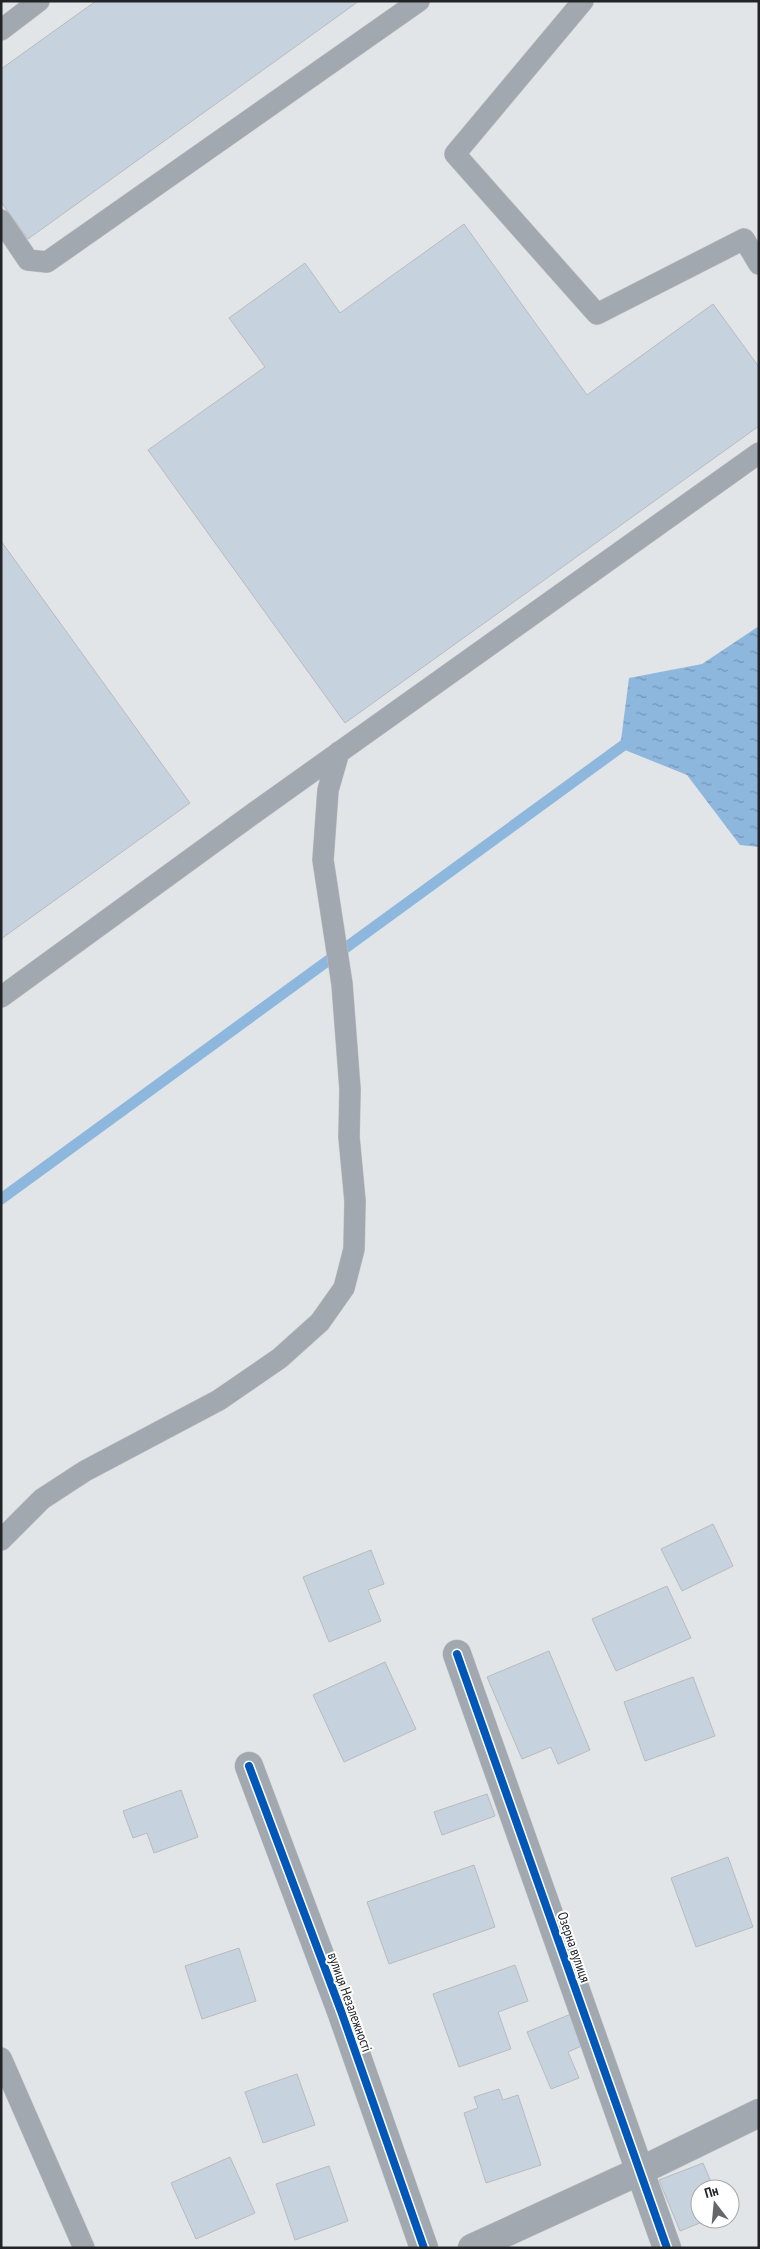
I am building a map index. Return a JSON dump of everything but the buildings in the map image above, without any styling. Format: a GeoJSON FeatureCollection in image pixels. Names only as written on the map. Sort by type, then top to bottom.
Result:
{"type":"FeatureCollection","features":[{"type":"Feature","properties":{"kind":"street","name":"Озерна вулиця"},"geometry":{"type":"LineString","coordinates":[[457,1654],[666,2248]]}},
{"type":"Feature","properties":{"kind":"street","name":"вулиця Незалежності"},"geometry":{"type":"LineString","coordinates":[[249,1766],[341,2011],[424,2248]]}},
{"type":"Feature","properties":{"kind":"street"},"geometry":{"type":"LineString","coordinates":[[472,2248],[640,2171],[759,2113]]}},
{"type":"Feature","properties":{"kind":"lane"},"geometry":{"type":"LineString","coordinates":[[1,30],[38,1]]}},
{"type":"Feature","properties":{"kind":"lane"},"geometry":{"type":"LineString","coordinates":[[1,220],[28,260],[47,262],[419,1]]}},
{"type":"Feature","properties":{"kind":"lane"},"geometry":{"type":"LineString","coordinates":[[583,1],[455,154],[597,314],[744,239],[759,264]]}},
{"type":"Feature","properties":{"kind":"lane"},"geometry":{"type":"LineString","coordinates":[[1,997],[339,752],[759,453]]}},
{"type":"Feature","properties":{"kind":"lane"},"geometry":{"type":"LineString","coordinates":[[1,1540],[42,1499],[71,1481],[219,1400],[280,1358],[320,1322],[344,1288],[354,1249],[355,1201],[349,1138],[350,1089],[342,984],[323,860],[328,790],[339,752]]}},
{"type":"Feature","properties":{"kind":"lane"},"geometry":{"type":"LineString","coordinates":[[1,2058],[84,2248]]}},
{"type":"Feature","properties":{"kind":"water"},"geometry":{"type":"Polygon","coordinates":[[[759,626],[759,847],[740,845],[687,775],[620,748],[629,678],[702,664],[759,626]]]}},
{"type":"Feature","properties":{"kind":"waterway"},"geometry":{"type":"LineString","coordinates":[[1,1199],[632,739]]}},
{"type":"Feature","properties":{"kind":"cycle path"},"geometry":{"type":"LineString","coordinates":[[457,1654],[667,2248]]}},
{"type":"Feature","properties":{"kind":"cycle path"},"geometry":{"type":"LineString","coordinates":[[249,1766],[341,2011],[424,2248]]}}]}
